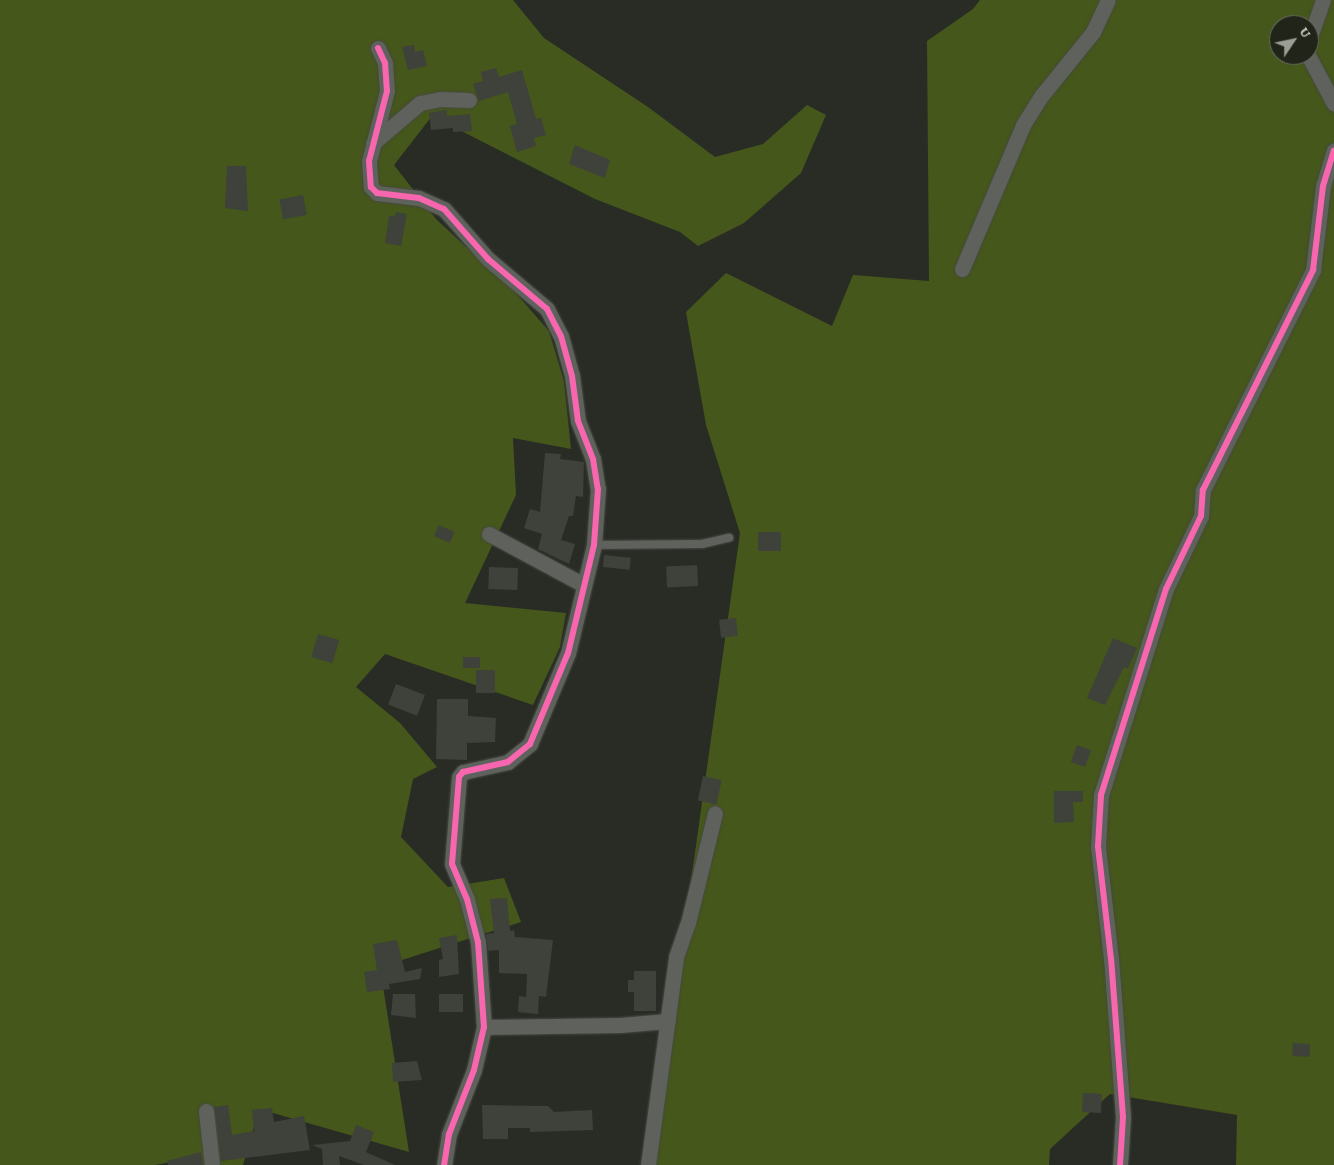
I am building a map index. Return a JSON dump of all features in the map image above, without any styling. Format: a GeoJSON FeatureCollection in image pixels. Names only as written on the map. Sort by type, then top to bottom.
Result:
{"type":"FeatureCollection","features":[{"type":"Feature","properties":{"kind":"street"},"geometry":{"type":"LineString","coordinates":[[962,269],[1023,125],[1042,95],[1093,32],[1108,0]]}},
{"type":"Feature","properties":{"kind":"street"},"geometry":{"type":"LineString","coordinates":[[1318,15],[1323,0]]}},
{"type":"Feature","properties":{"kind":"street"},"geometry":{"type":"LineString","coordinates":[[378,48],[385,63],[387,91],[372,144],[368,179],[371,187],[377,193],[419,198],[444,209],[488,259],[537,298],[555,321],[572,376],[578,421],[597,471],[594,545],[568,652],[530,744],[508,762],[463,772],[459,778],[452,864],[467,899],[478,942],[484,1027],[474,1070],[449,1134],[444,1165]]}},
{"type":"Feature","properties":{"kind":"street"},"geometry":{"type":"LineString","coordinates":[[1313,65],[1334,104]]}},
{"type":"Feature","properties":{"kind":"street"},"geometry":{"type":"LineString","coordinates":[[372,144],[420,103],[440,99],[469,100]]}},
{"type":"Feature","properties":{"kind":"street"},"geometry":{"type":"LineString","coordinates":[[1120,1165],[1123,1117],[1111,959],[1098,846],[1101,796],[1166,589],[1201,516],[1204,490],[1312,270],[1323,186],[1334,151]]}},
{"type":"Feature","properties":{"kind":"street"},"geometry":{"type":"LineString","coordinates":[[488,534],[584,585]]}},
{"type":"Feature","properties":{"kind":"street"},"geometry":{"type":"LineString","coordinates":[[648,1165],[676,957],[688,923],[715,813]]}},
{"type":"Feature","properties":{"kind":"street"},"geometry":{"type":"LineString","coordinates":[[484,1027],[620,1025],[668,1021]]}},
{"type":"Feature","properties":{"kind":"street"},"geometry":{"type":"LineString","coordinates":[[206,1110],[212,1165]]}},
{"type":"Feature","properties":{"kind":"lane"},"geometry":{"type":"LineString","coordinates":[[594,545],[702,544],[729,538]]}},
{"type":"Feature","properties":{"kind":"green space"},"geometry":{"type":"Polygon","coordinates":[[[0,0],[513,0],[544,38],[648,107],[715,157],[763,144],[807,105],[826,115],[801,173],[744,223],[698,246],[680,232],[595,199],[432,116],[394,165],[436,219],[514,291],[549,331],[564,381],[571,449],[513,438],[516,495],[465,603],[566,613],[560,647],[533,705],[385,654],[356,687],[400,723],[437,767],[413,779],[401,837],[448,887],[504,878],[521,922],[380,967],[409,1152],[259,1109],[243,1165],[192,1165],[177,1161],[155,1165],[0,1165],[0,0]]]}},
{"type":"Feature","properties":{"kind":"green space"},"geometry":{"type":"Polygon","coordinates":[[[980,0],[1334,0],[1334,1165],[1236,1165],[1237,1115],[1110,1094],[1050,1149],[1049,1165],[651,1165],[740,533],[706,425],[686,312],[726,273],[832,326],[853,275],[929,281],[927,41],[973,9],[980,0]]]}},
{"type":"Feature","properties":{"kind":"building"},"geometry":{"type":"Polygon","coordinates":[[[414,45],[415,52],[423,50],[427,66],[408,70],[402,47],[414,45]]]}},
{"type":"Feature","properties":{"kind":"building"},"geometry":{"type":"Polygon","coordinates":[[[496,68],[499,77],[522,70],[536,119],[541,118],[546,135],[534,138],[536,146],[517,152],[510,126],[517,124],[508,92],[479,101],[473,84],[483,81],[481,72],[496,68]]]}},
{"type":"Feature","properties":{"kind":"building"},"geometry":{"type":"Polygon","coordinates":[[[447,110],[447,116],[470,114],[472,131],[453,132],[453,128],[431,130],[429,113],[447,110]]]}},
{"type":"Feature","properties":{"kind":"building"},"geometry":{"type":"Polygon","coordinates":[[[575,145],[610,160],[605,178],[569,164],[575,145]]]}},
{"type":"Feature","properties":{"kind":"building"},"geometry":{"type":"Polygon","coordinates":[[[227,166],[246,166],[248,211],[225,208],[227,166]]]}},
{"type":"Feature","properties":{"kind":"building"},"geometry":{"type":"Polygon","coordinates":[[[303,195],[307,215],[283,219],[279,200],[303,195]]]}},
{"type":"Feature","properties":{"kind":"building"},"geometry":{"type":"Polygon","coordinates":[[[396,212],[407,214],[401,246],[385,243],[389,216],[395,216],[396,212]]]}},
{"type":"Feature","properties":{"kind":"building"},"geometry":{"type":"Polygon","coordinates":[[[545,453],[561,454],[560,459],[584,462],[583,497],[576,496],[573,516],[569,516],[561,540],[575,544],[569,564],[538,549],[542,534],[524,528],[530,509],[540,512],[545,453]]]}},
{"type":"Feature","properties":{"kind":"building"},"geometry":{"type":"Polygon","coordinates":[[[439,525],[455,532],[450,543],[434,536],[439,525]]]}},
{"type":"Feature","properties":{"kind":"building"},"geometry":{"type":"Polygon","coordinates":[[[758,532],[781,532],[781,551],[758,551],[758,532]]]}},
{"type":"Feature","properties":{"kind":"building"},"geometry":{"type":"Polygon","coordinates":[[[604,555],[631,558],[630,570],[603,567],[604,555]]]}},
{"type":"Feature","properties":{"kind":"building"},"geometry":{"type":"Polygon","coordinates":[[[697,565],[698,586],[667,588],[666,567],[697,565]]]}},
{"type":"Feature","properties":{"kind":"building"},"geometry":{"type":"Polygon","coordinates":[[[489,567],[518,568],[517,590],[488,589],[489,567]]]}},
{"type":"Feature","properties":{"kind":"building"},"geometry":{"type":"Polygon","coordinates":[[[736,618],[738,636],[721,638],[719,620],[736,618]]]}},
{"type":"Feature","properties":{"kind":"building"},"geometry":{"type":"Polygon","coordinates":[[[318,634],[339,640],[333,663],[311,657],[318,634]]]}},
{"type":"Feature","properties":{"kind":"building"},"geometry":{"type":"Polygon","coordinates":[[[1113,638],[1137,648],[1128,669],[1124,667],[1105,705],[1087,698],[1113,638]]]}},
{"type":"Feature","properties":{"kind":"building"},"geometry":{"type":"Polygon","coordinates":[[[463,657],[480,657],[480,668],[463,668],[463,657]]]}},
{"type":"Feature","properties":{"kind":"building"},"geometry":{"type":"Polygon","coordinates":[[[476,670],[495,670],[495,693],[476,693],[476,670]]]}},
{"type":"Feature","properties":{"kind":"building"},"geometry":{"type":"Polygon","coordinates":[[[396,684],[425,695],[417,716],[388,705],[396,684]]]}},
{"type":"Feature","properties":{"kind":"building"},"geometry":{"type":"Polygon","coordinates":[[[437,699],[468,699],[468,716],[496,718],[495,742],[467,743],[467,760],[436,759],[437,699]]]}},
{"type":"Feature","properties":{"kind":"building"},"geometry":{"type":"Polygon","coordinates":[[[1077,745],[1091,750],[1085,767],[1071,762],[1077,745]]]}},
{"type":"Feature","properties":{"kind":"building"},"geometry":{"type":"Polygon","coordinates":[[[703,776],[722,780],[716,804],[698,800],[703,776]]]}},
{"type":"Feature","properties":{"kind":"building"},"geometry":{"type":"Polygon","coordinates":[[[1054,791],[1083,791],[1083,802],[1073,802],[1074,822],[1054,823],[1054,791]]]}},
{"type":"Feature","properties":{"kind":"building"},"geometry":{"type":"Polygon","coordinates":[[[507,898],[510,931],[514,930],[515,937],[553,940],[546,997],[539,996],[538,1014],[518,1012],[519,996],[526,997],[527,974],[499,973],[499,950],[488,951],[486,934],[494,933],[490,899],[507,898]]]}},
{"type":"Feature","properties":{"kind":"building"},"geometry":{"type":"Polygon","coordinates":[[[457,935],[459,974],[439,977],[439,960],[443,959],[439,938],[457,935]]]}},
{"type":"Feature","properties":{"kind":"building"},"geometry":{"type":"Polygon","coordinates":[[[397,940],[405,972],[422,968],[420,979],[389,984],[390,989],[367,992],[364,972],[377,970],[373,944],[397,940]]]}},
{"type":"Feature","properties":{"kind":"building"},"geometry":{"type":"Polygon","coordinates":[[[634,971],[656,971],[656,1011],[634,1011],[634,992],[628,992],[628,980],[634,980],[634,971]]]}},
{"type":"Feature","properties":{"kind":"building"},"geometry":{"type":"Polygon","coordinates":[[[393,994],[415,994],[416,1018],[391,1015],[393,994]]]}},
{"type":"Feature","properties":{"kind":"building"},"geometry":{"type":"Polygon","coordinates":[[[439,994],[463,994],[463,1012],[439,1012],[439,994]]]}},
{"type":"Feature","properties":{"kind":"building"},"geometry":{"type":"Polygon","coordinates":[[[1293,1043],[1310,1044],[1309,1057],[1292,1056],[1293,1043]]]}},
{"type":"Feature","properties":{"kind":"building"},"geometry":{"type":"Polygon","coordinates":[[[417,1061],[422,1080],[393,1082],[392,1063],[417,1061]]]}},
{"type":"Feature","properties":{"kind":"building"},"geometry":{"type":"Polygon","coordinates":[[[1083,1093],[1102,1094],[1101,1113],[1082,1112],[1083,1093]]]}},
{"type":"Feature","properties":{"kind":"building"},"geometry":{"type":"Polygon","coordinates":[[[228,1105],[232,1135],[254,1131],[252,1110],[272,1108],[274,1122],[304,1116],[310,1150],[221,1161],[214,1107],[228,1105]]]}},
{"type":"Feature","properties":{"kind":"building"},"geometry":{"type":"Polygon","coordinates":[[[482,1105],[548,1106],[554,1112],[592,1110],[593,1130],[530,1132],[530,1128],[508,1128],[508,1139],[483,1139],[482,1105]]]}},
{"type":"Feature","properties":{"kind":"building"},"geometry":{"type":"Polygon","coordinates":[[[356,1125],[374,1132],[366,1152],[395,1165],[364,1165],[339,1156],[340,1165],[323,1165],[322,1149],[312,1145],[350,1141],[356,1125]]]}},
{"type":"Feature","properties":{"kind":"building"},"geometry":{"type":"Polygon","coordinates":[[[201,1152],[203,1165],[168,1165],[167,1161],[201,1152]]]}},
{"type":"Feature","properties":{"kind":"cycle path"},"geometry":{"type":"LineString","coordinates":[[378,48],[385,63],[387,91],[369,161],[371,187],[377,193],[419,198],[444,209],[488,259],[547,309],[561,336],[572,376],[578,421],[593,459],[598,489],[594,545],[568,653],[530,744],[508,762],[463,772],[459,777],[452,864],[467,899],[478,942],[484,1027],[474,1070],[449,1134],[444,1165]]}},
{"type":"Feature","properties":{"kind":"cycle path"},"geometry":{"type":"LineString","coordinates":[[1120,1165],[1123,1117],[1111,959],[1098,846],[1101,795],[1166,589],[1201,516],[1203,490],[1313,270],[1323,186],[1334,151]]}}]}
